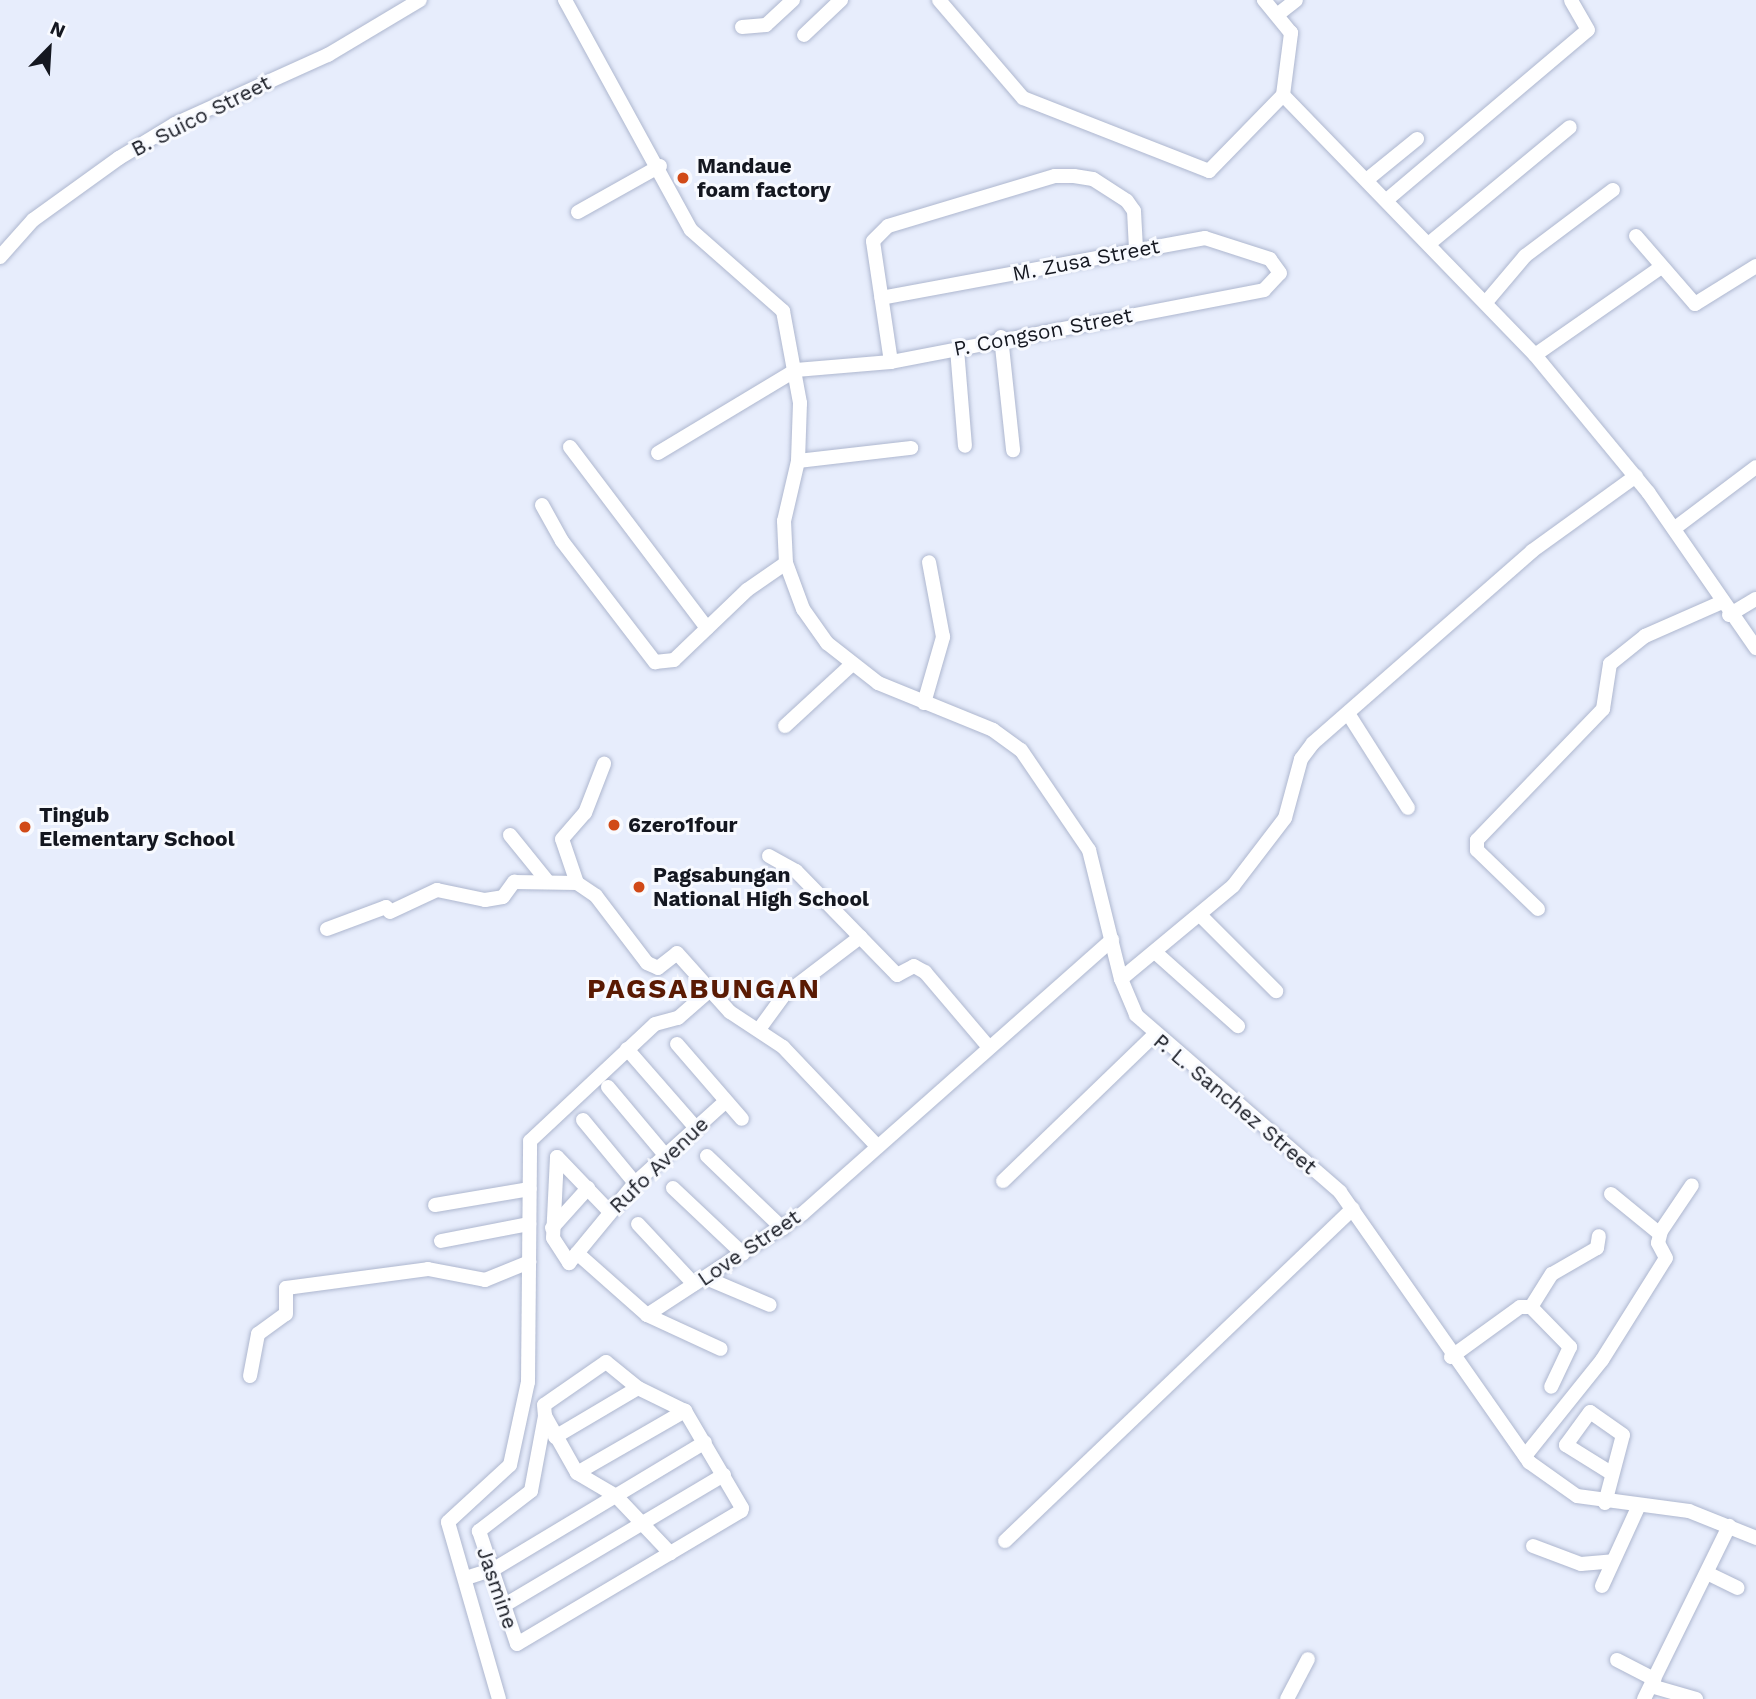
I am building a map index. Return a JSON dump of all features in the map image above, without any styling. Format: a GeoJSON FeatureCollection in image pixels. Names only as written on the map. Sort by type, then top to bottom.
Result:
{"type":"FeatureCollection","features":[{"type":"Feature","properties":{"kind":"street","name":"B. Suico Street"},"geometry":{"type":"LineString","coordinates":[[0,257],[33,220],[119,158],[175,124],[328,55],[420,0]]}},
{"type":"Feature","properties":{"kind":"street","name":"P. L. Sanchez Street"},"geometry":{"type":"LineString","coordinates":[[565,0],[660,166],[698,239],[776,300],[796,370],[798,461],[784,521],[786,563],[803,609],[850,666],[924,703],[993,730],[1026,757],[1089,850],[1121,979],[1153,1036],[1301,1157],[1353,1209],[1451,1357],[1525,1457],[1565,1491],[1605,1503],[1689,1511],[1756,1538]]}},
{"type":"Feature","properties":{"kind":"street"},"geometry":{"type":"LineString","coordinates":[[742,27],[766,25],[793,0]]}},
{"type":"Feature","properties":{"kind":"street"},"geometry":{"type":"LineString","coordinates":[[803,35],[841,0]]}},
{"type":"Feature","properties":{"kind":"street"},"geometry":{"type":"LineString","coordinates":[[939,0],[1023,98],[1209,171],[1283,95],[1291,33],[1264,0]]}},
{"type":"Feature","properties":{"kind":"street"},"geometry":{"type":"LineString","coordinates":[[1278,15],[1296,0]]}},
{"type":"Feature","properties":{"kind":"street"},"geometry":{"type":"LineString","coordinates":[[1390,198],[1588,30],[1572,0]]}},
{"type":"Feature","properties":{"kind":"street"},"geometry":{"type":"LineString","coordinates":[[1283,95],[1390,198],[1535,355],[1636,476],[1675,528],[1729,615],[1756,648]]}},
{"type":"Feature","properties":{"kind":"street"},"geometry":{"type":"LineString","coordinates":[[1431,242],[1570,127]]}},
{"type":"Feature","properties":{"kind":"street"},"geometry":{"type":"LineString","coordinates":[[1369,178],[1416,139]]}},
{"type":"Feature","properties":{"kind":"street"},"geometry":{"type":"LineString","coordinates":[[578,212],[660,166]]}},
{"type":"Feature","properties":{"kind":"street"},"geometry":{"type":"LineString","coordinates":[[891,362],[873,241],[888,226],[1055,176],[1093,179],[1127,201],[1135,211],[1136,250]]}},
{"type":"Feature","properties":{"kind":"street"},"geometry":{"type":"LineString","coordinates":[[1487,301],[1525,256],[1613,190]]}},
{"type":"Feature","properties":{"kind":"street"},"geometry":{"type":"LineString","coordinates":[[1636,236],[1686,299],[1702,304],[1756,266]]}},
{"type":"Feature","properties":{"kind":"street","name":"M. Zusa Street"},"geometry":{"type":"LineString","coordinates":[[881,298],[1205,238],[1270,259],[1280,273]]}},
{"type":"Feature","properties":{"kind":"street"},"geometry":{"type":"LineString","coordinates":[[1535,355],[1661,267]]}},
{"type":"Feature","properties":{"kind":"street","name":"P. Congson Street"},"geometry":{"type":"LineString","coordinates":[[796,370],[891,362],[1001,337],[1264,290],[1280,273]]}},
{"type":"Feature","properties":{"kind":"street"},"geometry":{"type":"LineString","coordinates":[[1001,337],[1013,450]]}},
{"type":"Feature","properties":{"kind":"street"},"geometry":{"type":"LineString","coordinates":[[957,349],[965,446]]}},
{"type":"Feature","properties":{"kind":"street"},"geometry":{"type":"LineString","coordinates":[[658,453],[796,370]]}},
{"type":"Feature","properties":{"kind":"street"},"geometry":{"type":"LineString","coordinates":[[570,447],[707,628]]}},
{"type":"Feature","properties":{"kind":"street"},"geometry":{"type":"LineString","coordinates":[[798,461],[911,448]]}},
{"type":"Feature","properties":{"kind":"street"},"geometry":{"type":"LineString","coordinates":[[1675,528],[1756,467]]}},
{"type":"Feature","properties":{"kind":"street"},"geometry":{"type":"LineString","coordinates":[[1121,979],[1202,917],[1285,818],[1301,759],[1532,551],[1636,476]]}},
{"type":"Feature","properties":{"kind":"street"},"geometry":{"type":"LineString","coordinates":[[542,505],[562,541],[655,662],[674,660],[707,628],[786,563]]}},
{"type":"Feature","properties":{"kind":"street"},"geometry":{"type":"LineString","coordinates":[[924,703],[943,637],[929,562]]}},
{"type":"Feature","properties":{"kind":"street"},"geometry":{"type":"LineString","coordinates":[[1729,615],[1756,599]]}},
{"type":"Feature","properties":{"kind":"street"},"geometry":{"type":"LineString","coordinates":[[1538,909],[1477,850],[1477,840],[1603,709],[1610,664],[1645,636],[1722,602]]}},
{"type":"Feature","properties":{"kind":"street"},"geometry":{"type":"LineString","coordinates":[[785,726],[850,666]]}},
{"type":"Feature","properties":{"kind":"street"},"geometry":{"type":"LineString","coordinates":[[1349,715],[1408,808]]}},
{"type":"Feature","properties":{"kind":"street"},"geometry":{"type":"LineString","coordinates":[[577,883],[562,838],[585,813],[604,764]]}},
{"type":"Feature","properties":{"kind":"street"},"geometry":{"type":"LineString","coordinates":[[510,835],[548,882]]}},
{"type":"Feature","properties":{"kind":"street"},"geometry":{"type":"LineString","coordinates":[[769,856],[796,872],[899,976],[914,966],[925,972],[987,1045]]}},
{"type":"Feature","properties":{"kind":"street"},"geometry":{"type":"LineString","coordinates":[[327,929],[386,907],[390,912],[437,890],[497,900],[514,882],[577,883],[596,896],[647,963],[658,968],[677,953],[710,990],[760,1028],[876,1145]]}},
{"type":"Feature","properties":{"kind":"street"},"geometry":{"type":"LineString","coordinates":[[1202,917],[1276,991]]}},
{"type":"Feature","properties":{"kind":"street"},"geometry":{"type":"LineString","coordinates":[[760,1028],[784,995],[860,937]]}},
{"type":"Feature","properties":{"kind":"street","name":"Love Street"},"geometry":{"type":"LineString","coordinates":[[647,1315],[783,1229],[987,1045],[1112,940]]}},
{"type":"Feature","properties":{"kind":"street"},"geometry":{"type":"LineString","coordinates":[[1156,953],[1238,1026]]}},
{"type":"Feature","properties":{"kind":"street"},"geometry":{"type":"LineString","coordinates":[[499,1699],[448,1522],[510,1465],[528,1382],[532,1136],[627,1049],[710,990]]}},
{"type":"Feature","properties":{"kind":"street"},"geometry":{"type":"LineString","coordinates":[[1003,1181],[1153,1036]]}},
{"type":"Feature","properties":{"kind":"street"},"geometry":{"type":"LineString","coordinates":[[677,1044],[741,1119]]}},
{"type":"Feature","properties":{"kind":"street"},"geometry":{"type":"LineString","coordinates":[[627,1049],[695,1127]]}},
{"type":"Feature","properties":{"kind":"street"},"geometry":{"type":"LineString","coordinates":[[608,1087],[665,1155]]}},
{"type":"Feature","properties":{"kind":"street","name":"Rufo Avenue"},"geometry":{"type":"LineString","coordinates":[[573,1258],[609,1211],[635,1183],[725,1102]]}},
{"type":"Feature","properties":{"kind":"street"},"geometry":{"type":"LineString","coordinates":[[583,1120],[635,1183]]}},
{"type":"Feature","properties":{"kind":"street"},"geometry":{"type":"LineString","coordinates":[[707,1156],[783,1229]]}},
{"type":"Feature","properties":{"kind":"street"},"geometry":{"type":"LineString","coordinates":[[609,1211],[559,1157],[552,1228],[573,1258],[647,1315],[721,1349]]}},
{"type":"Feature","properties":{"kind":"street"},"geometry":{"type":"LineString","coordinates":[[1660,1234],[1692,1185]]}},
{"type":"Feature","properties":{"kind":"street"},"geometry":{"type":"LineString","coordinates":[[552,1228],[588,1188]]}},
{"type":"Feature","properties":{"kind":"street"},"geometry":{"type":"LineString","coordinates":[[673,1188],[743,1254]]}},
{"type":"Feature","properties":{"kind":"street"},"geometry":{"type":"LineString","coordinates":[[435,1205],[530,1189]]}},
{"type":"Feature","properties":{"kind":"street"},"geometry":{"type":"LineString","coordinates":[[1525,1457],[1602,1360],[1666,1258],[1660,1234],[1611,1194]]}},
{"type":"Feature","properties":{"kind":"street"},"geometry":{"type":"LineString","coordinates":[[1005,1541],[1353,1209]]}},
{"type":"Feature","properties":{"kind":"street"},"geometry":{"type":"LineString","coordinates":[[441,1241],[529,1224]]}},
{"type":"Feature","properties":{"kind":"street"},"geometry":{"type":"LineString","coordinates":[[638,1224],[700,1281],[770,1305]]}},
{"type":"Feature","properties":{"kind":"street"},"geometry":{"type":"LineString","coordinates":[[1531,1307],[1552,1274],[1597,1248],[1599,1236]]}},
{"type":"Feature","properties":{"kind":"street"},"geometry":{"type":"LineString","coordinates":[[250,1376],[258,1334],[286,1314],[286,1289],[428,1269],[485,1280],[528,1262]]}},
{"type":"Feature","properties":{"kind":"street"},"geometry":{"type":"LineString","coordinates":[[1451,1357],[1520,1307],[1531,1307],[1570,1347],[1551,1387]]}},
{"type":"Feature","properties":{"kind":"street"},"geometry":{"type":"LineString","coordinates":[[606,1362],[638,1388],[685,1411],[724,1475],[741,1511],[670,1553],[644,1522],[616,1496],[577,1473],[555,1437],[544,1410],[606,1362]]}},
{"type":"Feature","properties":{"kind":"street"},"geometry":{"type":"LineString","coordinates":[[555,1437],[638,1388]]}},
{"type":"Feature","properties":{"kind":"street","name":"Jasmine"},"geometry":{"type":"LineString","coordinates":[[544,1410],[531,1492],[479,1531],[517,1644],[670,1553]]}},
{"type":"Feature","properties":{"kind":"street"},"geometry":{"type":"LineString","coordinates":[[577,1473],[685,1411]]}},
{"type":"Feature","properties":{"kind":"street"},"geometry":{"type":"LineString","coordinates":[[1605,1503],[1623,1435],[1591,1412],[1566,1445],[1611,1474]]}},
{"type":"Feature","properties":{"kind":"street"},"geometry":{"type":"LineString","coordinates":[[467,1584],[705,1442]]}},
{"type":"Feature","properties":{"kind":"street"},"geometry":{"type":"LineString","coordinates":[[503,1606],[724,1475]]}},
{"type":"Feature","properties":{"kind":"street"},"geometry":{"type":"LineString","coordinates":[[1602,1586],[1639,1505]]}},
{"type":"Feature","properties":{"kind":"street"},"geometry":{"type":"LineString","coordinates":[[1650,1688],[1729,1527]]}},
{"type":"Feature","properties":{"kind":"street"},"geometry":{"type":"LineString","coordinates":[[1533,1546],[1581,1564],[1613,1561]]}},
{"type":"Feature","properties":{"kind":"street"},"geometry":{"type":"LineString","coordinates":[[1707,1573],[1738,1588]]}},
{"type":"Feature","properties":{"kind":"street"},"geometry":{"type":"LineString","coordinates":[[1287,1699],[1308,1659]]}},
{"type":"Feature","properties":{"kind":"street"},"geometry":{"type":"LineString","coordinates":[[1617,1660],[1650,1688],[1696,1699]]}},
{"type":"Feature","properties":{"kind":"place","name":"Mandaue foam factory"},"geometry":{"type":"Point","coordinates":[683,178]}},
{"type":"Feature","properties":{"kind":"place","name":"6zero1four"},"geometry":{"type":"Point","coordinates":[614,825]}},
{"type":"Feature","properties":{"kind":"place","name":"Tingub Elementary School"},"geometry":{"type":"Point","coordinates":[25,827]}},
{"type":"Feature","properties":{"kind":"place","name":"Pagsabungan National High School"},"geometry":{"type":"Point","coordinates":[639,887]}},
{"type":"Feature","properties":{"kind":"district","name":"PAGSABUNGAN"},"geometry":{"type":"Point","coordinates":[704,989]}}]}
